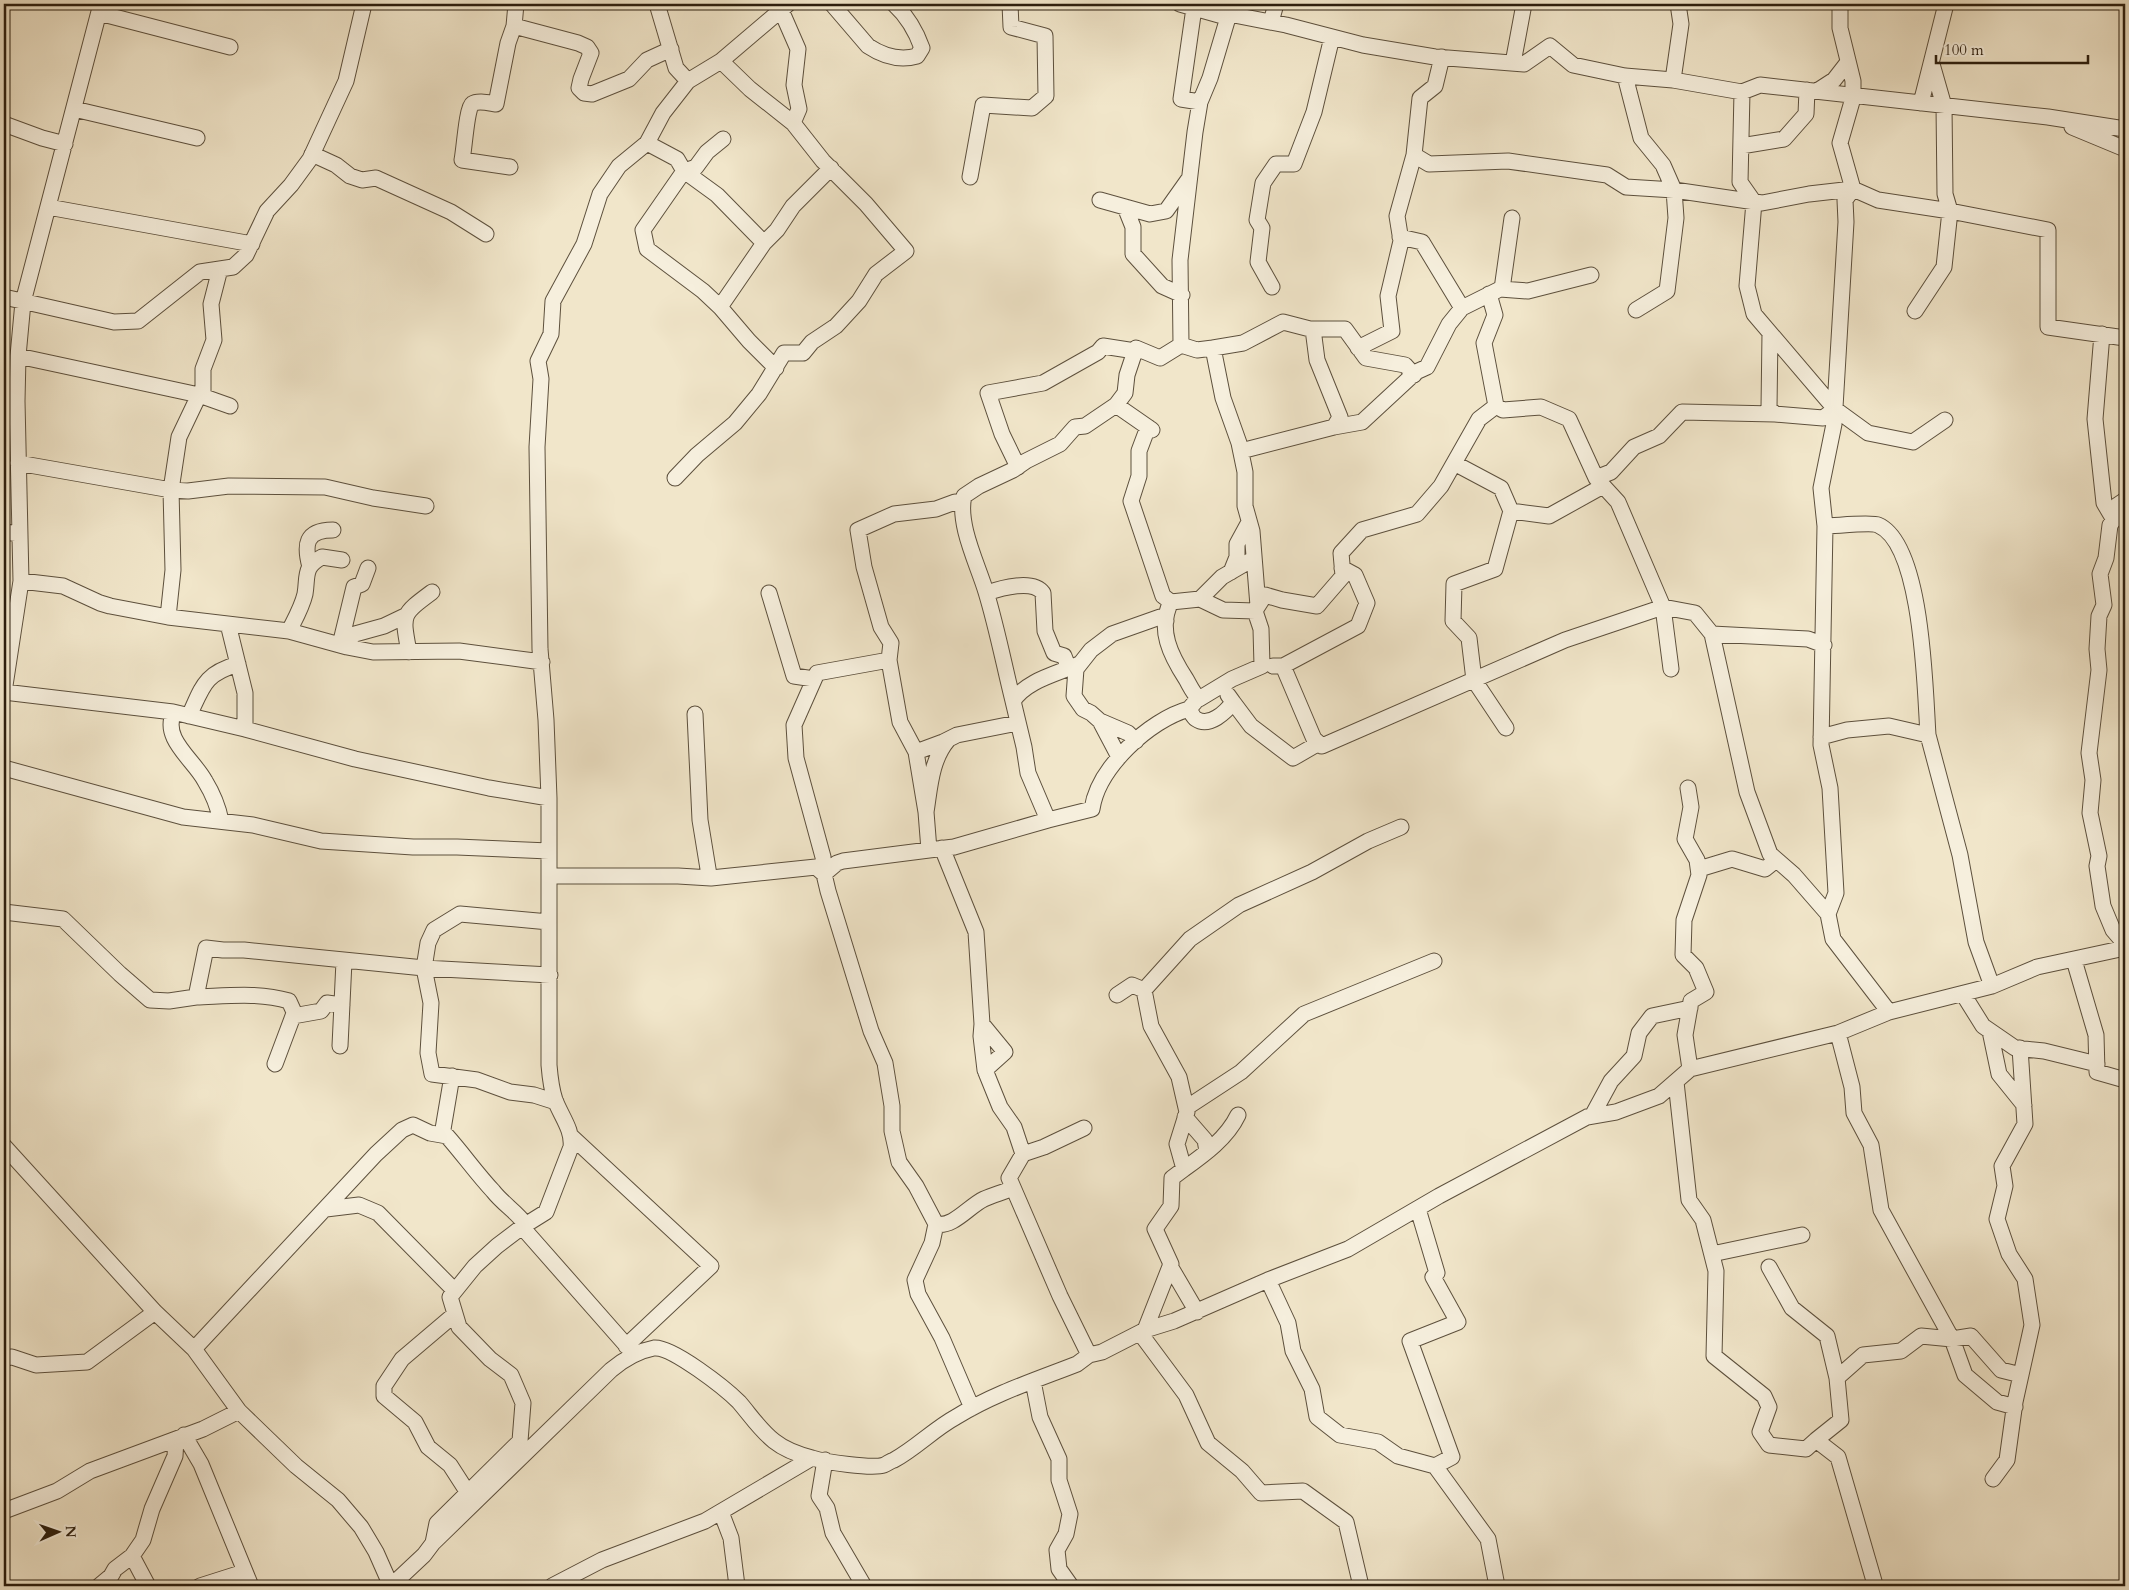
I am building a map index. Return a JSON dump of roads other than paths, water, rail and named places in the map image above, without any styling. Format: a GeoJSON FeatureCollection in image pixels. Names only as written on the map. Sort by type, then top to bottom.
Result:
{"type":"FeatureCollection","features":[{"type":"Feature","properties":{"kind":"street"},"geometry":{"type":"LineString","coordinates":[[4,297],[114,322],[138,321],[200,272],[233,267],[246,255],[267,211],[291,185],[312,154],[346,81],[364,4]]}},
{"type":"Feature","properties":{"kind":"street"},"geometry":{"type":"LineString","coordinates":[[510,166],[462,160],[468,108],[478,102],[496,104],[508,43],[514,26],[516,4]]}},
{"type":"Feature","properties":{"kind":"street"},"geometry":{"type":"LineString","coordinates":[[657,4],[676,68],[688,81]]}},
{"type":"Feature","properties":{"kind":"street"},"geometry":{"type":"LineString","coordinates":[[832,4],[868,46],[903,60],[917,56],[922,48],[916,32],[901,10],[894,4]]}},
{"type":"Feature","properties":{"kind":"street"},"geometry":{"type":"LineString","coordinates":[[970,177],[983,104],[1032,108],[1046,96],[1045,36],[1011,27],[1010,4]]}},
{"type":"Feature","properties":{"kind":"street"},"geometry":{"type":"LineString","coordinates":[[1271,22],[1276,4]]}},
{"type":"Feature","properties":{"kind":"street"},"geometry":{"type":"LineString","coordinates":[[1513,63],[1524,4]]}},
{"type":"Feature","properties":{"kind":"street"},"geometry":{"type":"LineString","coordinates":[[1673,80],[1681,24],[1678,4]]}},
{"type":"Feature","properties":{"kind":"street"},"geometry":{"type":"LineString","coordinates":[[1840,4],[1840,28],[1853,81],[1853,96],[1840,143],[1854,189]]}},
{"type":"Feature","properties":{"kind":"street"},"geometry":{"type":"LineString","coordinates":[[1921,103],[1946,4]]}},
{"type":"Feature","properties":{"kind":"street"},"geometry":{"type":"LineString","coordinates":[[1200,102],[1181,99],[1188,5],[1219,15],[1229,14],[1271,22],[1363,45],[1442,57],[1524,64],[1550,46],[1573,65],[1624,76],[1673,80],[1742,92],[1760,85],[2048,117],[2125,130]]}},
{"type":"Feature","properties":{"kind":"street"},"geometry":{"type":"LineString","coordinates":[[4,1146],[155,1312],[194,1348],[239,1411],[296,1466],[338,1500],[361,1527],[376,1552],[391,1586],[610,1370],[622,1361],[630,1350],[711,1266],[572,1137],[551,1086],[549,1065],[549,798],[542,662],[537,447],[540,379],[538,361],[551,334],[553,301],[584,244],[600,194],[619,166],[647,143],[663,113],[688,81],[721,61],[756,29],[785,7],[798,49],[794,85],[799,109],[793,123]]}},
{"type":"Feature","properties":{"kind":"street"},"geometry":{"type":"LineString","coordinates":[[230,47],[100,8],[23,302],[18,356],[10,400],[18,463],[21,581],[4,692],[174,713],[245,729],[355,759],[489,788],[549,798]]}},
{"type":"Feature","properties":{"kind":"street"},"geometry":{"type":"LineString","coordinates":[[1181,345],[1182,295],[1180,260],[1200,102],[1210,78],[1229,14]]}},
{"type":"Feature","properties":{"kind":"street"},"geometry":{"type":"LineString","coordinates":[[514,26],[578,42],[587,47],[591,53],[579,88],[584,94],[592,94],[629,79],[647,60],[671,49]]}},
{"type":"Feature","properties":{"kind":"street"},"geometry":{"type":"LineString","coordinates":[[1272,287],[1258,262],[1262,228],[1257,220],[1263,183],[1276,164],[1294,164],[1314,112],[1332,37]]}},
{"type":"Feature","properties":{"kind":"street"},"geometry":{"type":"LineString","coordinates":[[1358,348],[1392,330],[1388,296],[1400,237],[1397,216],[1414,155],[1420,98],[1435,86],[1442,57]]}},
{"type":"Feature","properties":{"kind":"street"},"geometry":{"type":"LineString","coordinates":[[675,478],[697,455],[735,423],[759,394],[784,353],[803,353],[812,342],[836,326],[859,301],[876,274],[906,251],[866,204],[823,161],[793,123],[750,89],[721,61]]}},
{"type":"Feature","properties":{"kind":"street"},"geometry":{"type":"LineString","coordinates":[[1741,146],[1784,139],[1806,114],[1812,91],[1834,80],[1848,62]]}},
{"type":"Feature","properties":{"kind":"street"},"geometry":{"type":"LineString","coordinates":[[1914,311],[1944,267],[1950,211],[1945,194],[1944,106],[1932,64]]}},
{"type":"Feature","properties":{"kind":"street"},"geometry":{"type":"LineString","coordinates":[[1624,76],[1641,138],[1662,164],[1674,190],[1676,218],[1668,291],[1636,310]]}},
{"type":"Feature","properties":{"kind":"street"},"geometry":{"type":"LineString","coordinates":[[1742,92],[1740,182],[1754,202],[1748,286],[1754,314],[1835,409],[1868,434],[1912,442],[1945,420]]}},
{"type":"Feature","properties":{"kind":"street"},"geometry":{"type":"LineString","coordinates":[[74,109],[197,138]]}},
{"type":"Feature","properties":{"kind":"street"},"geometry":{"type":"LineString","coordinates":[[2048,117],[2125,149]]}},
{"type":"Feature","properties":{"kind":"street"},"geometry":{"type":"LineString","coordinates":[[4,124],[65,144]]}},
{"type":"Feature","properties":{"kind":"street"},"geometry":{"type":"LineString","coordinates":[[723,139],[707,152],[696,167],[684,171],[642,230],[647,249],[703,291],[776,368]]}},
{"type":"Feature","properties":{"kind":"street"},"geometry":{"type":"LineString","coordinates":[[647,143],[677,159],[684,171],[717,195],[764,242]]}},
{"type":"Feature","properties":{"kind":"street"},"geometry":{"type":"LineString","coordinates":[[312,154],[336,165],[350,176],[362,180],[376,178],[451,212],[486,234]]}},
{"type":"Feature","properties":{"kind":"street"},"geometry":{"type":"LineString","coordinates":[[1414,155],[1429,164],[1508,160],[1607,175],[1626,187],[1674,190],[1762,203],[1809,194],[1854,189],[1878,200],[1950,211],[2048,230],[2048,327],[2125,338]]}},
{"type":"Feature","properties":{"kind":"street"},"geometry":{"type":"LineString","coordinates":[[720,307],[764,242],[777,230],[793,206],[831,168]]}},
{"type":"Feature","properties":{"kind":"street"},"geometry":{"type":"LineString","coordinates":[[1100,200],[1150,214],[1166,210],[1189,179]]}},
{"type":"Feature","properties":{"kind":"street"},"geometry":{"type":"LineString","coordinates":[[1828,914],[1836,893],[1830,788],[1821,745],[1825,526],[1821,488],[1834,424],[1846,222],[1845,200],[1854,189]]}},
{"type":"Feature","properties":{"kind":"street"},"geometry":{"type":"LineString","coordinates":[[48,207],[252,244]]}},
{"type":"Feature","properties":{"kind":"street"},"geometry":{"type":"LineString","coordinates":[[1125,207],[1133,227],[1133,254],[1162,286],[1182,295]]}},
{"type":"Feature","properties":{"kind":"street"},"geometry":{"type":"LineString","coordinates":[[1512,218],[1496,291],[1495,315],[1484,343],[1496,406],[1503,410],[1541,407],[1569,419],[1600,482],[1618,502],[1663,607],[1671,669]]}},
{"type":"Feature","properties":{"kind":"street"},"geometry":{"type":"LineString","coordinates":[[1400,237],[1422,242],[1462,308]]}},
{"type":"Feature","properties":{"kind":"street"},"geometry":{"type":"LineString","coordinates":[[168,617],[173,570],[171,490],[179,437],[201,396],[203,369],[214,340],[212,304],[220,269]]}},
{"type":"Feature","properties":{"kind":"street"},"geometry":{"type":"LineString","coordinates":[[1241,451],[1334,427],[1362,422],[1414,374],[1427,367],[1448,324],[1462,308],[1496,291],[1528,291],[1591,275]]}},
{"type":"Feature","properties":{"kind":"street"},"geometry":{"type":"LineString","coordinates":[[1018,466],[1002,434],[988,393],[1043,383],[1098,352],[1103,346],[1135,351],[1136,348],[1160,358],[1181,345],[1197,350],[1243,343],[1283,322],[1313,329],[1344,329],[1366,358],[1405,365],[1414,374]]}},
{"type":"Feature","properties":{"kind":"street"},"geometry":{"type":"LineString","coordinates":[[1313,329],[1317,360],[1340,417],[1334,427]]}},
{"type":"Feature","properties":{"kind":"street"},"geometry":{"type":"LineString","coordinates":[[1770,333],[1769,408],[1774,414]]}},
{"type":"Feature","properties":{"kind":"street"},"geometry":{"type":"LineString","coordinates":[[2102,334],[2095,419],[2104,503],[2114,520]]}},
{"type":"Feature","properties":{"kind":"street"},"geometry":{"type":"LineString","coordinates":[[1213,348],[1223,398],[1241,451],[1245,472],[1245,506],[1252,531],[1256,608],[1261,630],[1262,666]]}},
{"type":"Feature","properties":{"kind":"street"},"geometry":{"type":"LineString","coordinates":[[1048,820],[1028,773],[1024,747],[986,593],[968,540],[962,504],[964,496],[979,486],[1060,444],[1075,428],[1085,426],[1116,405],[1125,393],[1127,375],[1135,351]]}},
{"type":"Feature","properties":{"kind":"street"},"geometry":{"type":"LineString","coordinates":[[18,356],[201,396],[230,406]]}},
{"type":"Feature","properties":{"kind":"street"},"geometry":{"type":"LineString","coordinates":[[1116,405],[1150,428],[1139,451],[1139,476],[1131,501],[1163,596],[1171,602],[1200,599],[1223,610],[1256,608]]}},
{"type":"Feature","properties":{"kind":"street"},"geometry":{"type":"LineString","coordinates":[[1256,608],[1265,595],[1317,606],[1343,576],[1341,552],[1362,530],[1416,514],[1441,486],[1479,418],[1496,406]]}},
{"type":"Feature","properties":{"kind":"street"},"geometry":{"type":"LineString","coordinates":[[1511,511],[1549,516],[1600,482],[1634,447],[1659,436],[1682,412],[1774,414],[1823,418],[1835,409]]}},
{"type":"Feature","properties":{"kind":"street"},"geometry":{"type":"LineString","coordinates":[[1454,462],[1501,488],[1511,511],[1495,569],[1454,584],[1453,621],[1469,638],[1474,680],[1506,728]]}},
{"type":"Feature","properties":{"kind":"street"},"geometry":{"type":"LineString","coordinates":[[18,463],[188,492],[229,486],[325,487],[374,498],[426,506]]}},
{"type":"Feature","properties":{"kind":"street"},"geometry":{"type":"LineString","coordinates":[[2125,500],[2116,506],[2116,517],[2110,525],[2106,558],[2100,574],[2104,605],[2099,616],[2097,649],[2099,670],[2089,753],[2093,780],[2090,813],[2098,856],[2097,866],[2104,906],[2113,930],[2125,944]]}},
{"type":"Feature","properties":{"kind":"street"},"geometry":{"type":"LineString","coordinates":[[962,504],[955,502],[936,510],[894,514],[858,530],[864,567],[881,627],[891,643],[889,660],[900,722],[916,752],[926,812],[936,849],[976,932],[982,1024],[981,1036],[985,1070],[1000,1107],[1014,1127],[1024,1154]]}},
{"type":"Feature","properties":{"kind":"street"},"geometry":{"type":"LineString","coordinates":[[1231,572],[1237,556],[1237,544],[1249,522]]}},
{"type":"Feature","properties":{"kind":"street"},"geometry":{"type":"LineString","coordinates":[[1825,526],[1878,524],[1892,535],[1909,572],[1920,619],[1928,735],[1960,855],[1976,942],[1992,986]]}},
{"type":"Feature","properties":{"kind":"street"},"geometry":{"type":"LineString","coordinates":[[310,567],[306,546],[311,537],[323,530],[333,530]]}},
{"type":"Feature","properties":{"kind":"street"},"geometry":{"type":"LineString","coordinates":[[4,532],[20,534]]}},
{"type":"Feature","properties":{"kind":"street"},"geometry":{"type":"LineString","coordinates":[[289,631],[305,594],[306,573],[314,561],[322,557],[342,560]]}},
{"type":"Feature","properties":{"kind":"street"},"geometry":{"type":"LineString","coordinates":[[1200,599],[1222,577],[1253,559]]}},
{"type":"Feature","properties":{"kind":"street"},"geometry":{"type":"LineString","coordinates":[[340,645],[354,587],[362,584],[368,568]]}},
{"type":"Feature","properties":{"kind":"street"},"geometry":{"type":"LineString","coordinates":[[824,874],[837,862],[954,847],[1092,809],[1102,778],[1120,757],[1150,729],[1174,713],[1194,704],[1220,686],[1262,666],[1284,666],[1358,626],[1367,603],[1355,575],[1342,568]]}},
{"type":"Feature","properties":{"kind":"street"},"geometry":{"type":"LineString","coordinates":[[21,581],[63,586],[100,603],[168,617],[289,631],[373,652],[459,651],[542,662]]}},
{"type":"Feature","properties":{"kind":"street"},"geometry":{"type":"LineString","coordinates":[[986,593],[1030,586],[1040,588],[1043,593],[1045,631],[1054,654],[1064,656],[1076,669],[1074,696],[1083,709],[1100,721],[1128,733],[1136,741]]}},
{"type":"Feature","properties":{"kind":"street"},"geometry":{"type":"LineString","coordinates":[[409,652],[404,623],[407,615],[410,609],[432,592]]}},
{"type":"Feature","properties":{"kind":"street"},"geometry":{"type":"LineString","coordinates":[[769,593],[794,676],[814,679]]}},
{"type":"Feature","properties":{"kind":"street"},"geometry":{"type":"LineString","coordinates":[[1171,602],[1166,612],[1167,646],[1194,704],[1196,719],[1202,721],[1215,719],[1228,709],[1233,702]]}},
{"type":"Feature","properties":{"kind":"street"},"geometry":{"type":"LineString","coordinates":[[1284,666],[1314,739],[1322,746],[1565,640],[1663,607],[1695,613],[1712,634],[1747,792],[1770,854],[1794,875],[1828,914],[1833,939],[1889,1012]]}},
{"type":"Feature","properties":{"kind":"street"},"geometry":{"type":"LineString","coordinates":[[340,645],[355,634],[384,626],[407,615]]}},
{"type":"Feature","properties":{"kind":"street"},"geometry":{"type":"LineString","coordinates":[[1013,701],[1018,694],[1038,681],[1074,666],[1112,634],[1160,617],[1166,620]]}},
{"type":"Feature","properties":{"kind":"street"},"geometry":{"type":"LineString","coordinates":[[228,624],[246,704],[245,729]]}},
{"type":"Feature","properties":{"kind":"street"},"geometry":{"type":"LineString","coordinates":[[1712,634],[1808,639],[1824,645]]}},
{"type":"Feature","properties":{"kind":"street"},"geometry":{"type":"LineString","coordinates":[[889,660],[817,673],[794,725],[796,758],[823,857],[824,874],[870,1031],[885,1063],[892,1106],[892,1131],[899,1162],[916,1186],[936,1224],[932,1243],[915,1280],[918,1294],[942,1338],[972,1408]]}},
{"type":"Feature","properties":{"kind":"street"},"geometry":{"type":"LineString","coordinates":[[189,716],[206,680],[224,668],[238,664]]}},
{"type":"Feature","properties":{"kind":"street"},"geometry":{"type":"LineString","coordinates":[[1220,686],[1251,726],[1293,758],[1319,743]]}},
{"type":"Feature","properties":{"kind":"street"},"geometry":{"type":"LineString","coordinates":[[174,713],[170,720],[171,730],[176,741],[196,765],[206,781],[217,803],[221,821]]}},
{"type":"Feature","properties":{"kind":"street"},"geometry":{"type":"LineString","coordinates":[[696,714],[700,820],[708,875],[711,878]]}},
{"type":"Feature","properties":{"kind":"street"},"geometry":{"type":"LineString","coordinates":[[1100,721],[1120,757]]}},
{"type":"Feature","properties":{"kind":"street"},"geometry":{"type":"LineString","coordinates":[[916,752],[957,735],[1017,723]]}},
{"type":"Feature","properties":{"kind":"street"},"geometry":{"type":"LineString","coordinates":[[1821,737],[1847,730],[1889,726],[1928,735]]}},
{"type":"Feature","properties":{"kind":"street"},"geometry":{"type":"LineString","coordinates":[[926,812],[931,779],[939,750],[948,740]]}},
{"type":"Feature","properties":{"kind":"street"},"geometry":{"type":"LineString","coordinates":[[4,768],[183,817],[253,825],[320,841],[413,847],[549,851]]}},
{"type":"Feature","properties":{"kind":"street"},"geometry":{"type":"LineString","coordinates":[[1688,788],[1691,807],[1685,839],[1697,860],[1700,875],[1684,920],[1683,955],[1696,968],[1706,992],[1691,1001],[1685,1035],[1690,1069]]}},
{"type":"Feature","properties":{"kind":"street"},"geometry":{"type":"LineString","coordinates":[[1144,990],[1190,939],[1238,905],[1312,872],[1368,841],[1401,827]]}},
{"type":"Feature","properties":{"kind":"street"},"geometry":{"type":"LineString","coordinates":[[1699,869],[1732,859],[1765,869],[1776,860]]}},
{"type":"Feature","properties":{"kind":"street"},"geometry":{"type":"LineString","coordinates":[[549,876],[711,878],[816,867],[824,874]]}},
{"type":"Feature","properties":{"kind":"street"},"geometry":{"type":"LineString","coordinates":[[549,905],[568,877]]}},
{"type":"Feature","properties":{"kind":"street"},"geometry":{"type":"LineString","coordinates":[[4,912],[63,919],[150,1000],[169,1001],[196,997],[256,995],[289,1001],[293,1016],[275,1064]]}},
{"type":"Feature","properties":{"kind":"street"},"geometry":{"type":"LineString","coordinates":[[549,922],[460,914],[434,930],[428,943],[424,968],[430,1003],[428,1053],[432,1074],[477,1080],[510,1092],[534,1095],[556,1102]]}},
{"type":"Feature","properties":{"kind":"street"},"geometry":{"type":"LineString","coordinates":[[196,997],[206,948],[424,968],[550,975]]}},
{"type":"Feature","properties":{"kind":"street"},"geometry":{"type":"LineString","coordinates":[[630,1350],[655,1348],[676,1355],[720,1384],[740,1404],[762,1432],[776,1443],[818,1459],[884,1465],[904,1455],[943,1424],[972,1408],[1077,1364],[1089,1355],[1102,1352],[1143,1331],[1174,1322],[1268,1280],[1348,1249],[1578,1122],[1592,1116],[1616,1112],[1659,1096],[1690,1069],[1838,1033],[1889,1012],[1992,986],[2036,968],[2125,948]]}},
{"type":"Feature","properties":{"kind":"street"},"geometry":{"type":"LineString","coordinates":[[2074,960],[2096,1035],[2098,1072],[2125,1080]]}},
{"type":"Feature","properties":{"kind":"street"},"geometry":{"type":"LineString","coordinates":[[340,1046],[344,961]]}},
{"type":"Feature","properties":{"kind":"street"},"geometry":{"type":"LineString","coordinates":[[1184,1169],[1178,1144],[1186,1113],[1241,1072],[1304,1014],[1434,961]]}},
{"type":"Feature","properties":{"kind":"street"},"geometry":{"type":"LineString","coordinates":[[1117,995],[1132,985],[1144,990]]}},
{"type":"Feature","properties":{"kind":"street"},"geometry":{"type":"LineString","coordinates":[[1144,990],[1151,1026],[1179,1077],[1186,1113],[1205,1140],[1207,1151]]}},
{"type":"Feature","properties":{"kind":"street"},"geometry":{"type":"LineString","coordinates":[[1963,994],[1983,1026],[2015,1048],[2044,1051],[2097,1064]]}},
{"type":"Feature","properties":{"kind":"street"},"geometry":{"type":"LineString","coordinates":[[293,1016],[321,1011],[327,1004],[342,1005]]}},
{"type":"Feature","properties":{"kind":"street"},"geometry":{"type":"LineString","coordinates":[[1592,1116],[1611,1081],[1634,1056],[1639,1033],[1652,1016],[1690,1008]]}},
{"type":"Feature","properties":{"kind":"street"},"geometry":{"type":"LineString","coordinates":[[982,1024],[1004,1052],[985,1070]]}},
{"type":"Feature","properties":{"kind":"street"},"geometry":{"type":"LineString","coordinates":[[1990,1031],[2000,1074],[2024,1105]]}},
{"type":"Feature","properties":{"kind":"street"},"geometry":{"type":"LineString","coordinates":[[1838,1033],[1852,1087],[1854,1113],[1871,1145],[1881,1210],[1952,1339],[1965,1375],[1997,1402],[2015,1407]]}},
{"type":"Feature","properties":{"kind":"street"},"geometry":{"type":"LineString","coordinates":[[1993,1479],[2007,1460],[2015,1407],[2032,1326],[2025,1278],[2009,1254],[1997,1219],[2005,1186],[2002,1166],[2025,1124],[2020,1048]]}},
{"type":"Feature","properties":{"kind":"street"},"geometry":{"type":"LineString","coordinates":[[442,1135],[452,1076]]}},
{"type":"Feature","properties":{"kind":"street"},"geometry":{"type":"LineString","coordinates":[[1676,1082],[1689,1200],[1703,1220],[1716,1271],[1714,1356],[1764,1396],[1769,1407],[1760,1432],[1769,1445],[1806,1449],[1840,1420],[1837,1378],[1827,1336],[1792,1308],[1769,1267]]}},
{"type":"Feature","properties":{"kind":"street"},"geometry":{"type":"LineString","coordinates":[[1197,1312],[1170,1266],[1155,1229],[1171,1206],[1172,1178],[1207,1151],[1231,1129],[1238,1115]]}},
{"type":"Feature","properties":{"kind":"street"},"geometry":{"type":"LineString","coordinates":[[194,1348],[376,1154],[402,1130],[413,1125],[430,1133],[447,1136],[507,1207],[519,1215],[524,1226],[630,1350]]}},
{"type":"Feature","properties":{"kind":"street"},"geometry":{"type":"LineString","coordinates":[[1084,1128],[1044,1147],[1024,1154],[1009,1178],[1060,1296],[1089,1355]]}},
{"type":"Feature","properties":{"kind":"street"},"geometry":{"type":"LineString","coordinates":[[433,1543],[437,1523],[520,1441],[523,1403],[511,1375],[490,1359],[458,1327],[450,1297],[475,1266],[524,1226],[546,1212],[571,1148],[572,1137]]}},
{"type":"Feature","properties":{"kind":"street"},"geometry":{"type":"LineString","coordinates":[[936,1224],[941,1226],[954,1221],[971,1206],[1013,1188]]}},
{"type":"Feature","properties":{"kind":"street"},"geometry":{"type":"LineString","coordinates":[[326,1209],[359,1205],[378,1213],[454,1290]]}},
{"type":"Feature","properties":{"kind":"street"},"geometry":{"type":"LineString","coordinates":[[1418,1209],[1437,1273],[1432,1277],[1458,1322],[1410,1341],[1452,1457],[1435,1466]]}},
{"type":"Feature","properties":{"kind":"street"},"geometry":{"type":"LineString","coordinates":[[1712,1254],[1802,1235]]}},
{"type":"Feature","properties":{"kind":"street"},"geometry":{"type":"LineString","coordinates":[[1143,1331],[1170,1266]]}},
{"type":"Feature","properties":{"kind":"street"},"geometry":{"type":"LineString","coordinates":[[1268,1280],[1288,1323],[1293,1351],[1312,1390],[1318,1418],[1340,1435],[1378,1442],[1398,1456],[1435,1466],[1488,1539],[1497,1586]]}},
{"type":"Feature","properties":{"kind":"street"},"geometry":{"type":"LineString","coordinates":[[4,1358],[12,1357],[36,1365],[87,1362],[155,1312]]}},
{"type":"Feature","properties":{"kind":"street"},"geometry":{"type":"LineString","coordinates":[[454,1314],[402,1359],[384,1386],[384,1396],[415,1422],[428,1447],[450,1465],[468,1494]]}},
{"type":"Feature","properties":{"kind":"street"},"geometry":{"type":"LineString","coordinates":[[1143,1331],[1186,1395],[1208,1443],[1242,1471],[1261,1493],[1303,1491],[1346,1522],[1360,1586]]}},
{"type":"Feature","properties":{"kind":"street"},"geometry":{"type":"LineString","coordinates":[[1837,1378],[1862,1355],[1901,1351],[1921,1336],[1952,1339],[1971,1336],[2001,1370],[2021,1375]]}},
{"type":"Feature","properties":{"kind":"street"},"geometry":{"type":"LineString","coordinates":[[1033,1381],[1040,1417],[1058,1459],[1059,1480],[1070,1514],[1066,1534],[1057,1550],[1059,1570],[1072,1586]]}},
{"type":"Feature","properties":{"kind":"street"},"geometry":{"type":"LineString","coordinates":[[4,1512],[57,1491],[90,1471],[203,1429],[239,1411]]}},
{"type":"Feature","properties":{"kind":"street"},"geometry":{"type":"LineString","coordinates":[[99,1586],[112,1576],[115,1569],[132,1556],[146,1535],[152,1509],[175,1456],[180,1437]]}},
{"type":"Feature","properties":{"kind":"street"},"geometry":{"type":"LineString","coordinates":[[180,1437],[201,1464],[251,1586]]}},
{"type":"Feature","properties":{"kind":"street"},"geometry":{"type":"LineString","coordinates":[[1816,1440],[1838,1457],[1874,1581],[1871,1586]]}},
{"type":"Feature","properties":{"kind":"street"},"geometry":{"type":"LineString","coordinates":[[552,1586],[602,1560],[705,1521],[818,1459]]}},
{"type":"Feature","properties":{"kind":"street"},"geometry":{"type":"LineString","coordinates":[[818,1459],[818,1496],[826,1508],[833,1533],[864,1586]]}},
{"type":"Feature","properties":{"kind":"street"},"geometry":{"type":"LineString","coordinates":[[721,1512],[731,1538],[737,1586]]}},
{"type":"Feature","properties":{"kind":"street"},"geometry":{"type":"LineString","coordinates":[[132,1556],[148,1586]]}},
{"type":"Feature","properties":{"kind":"street"},"geometry":{"type":"LineString","coordinates":[[200,1586],[244,1572]]}}]}
